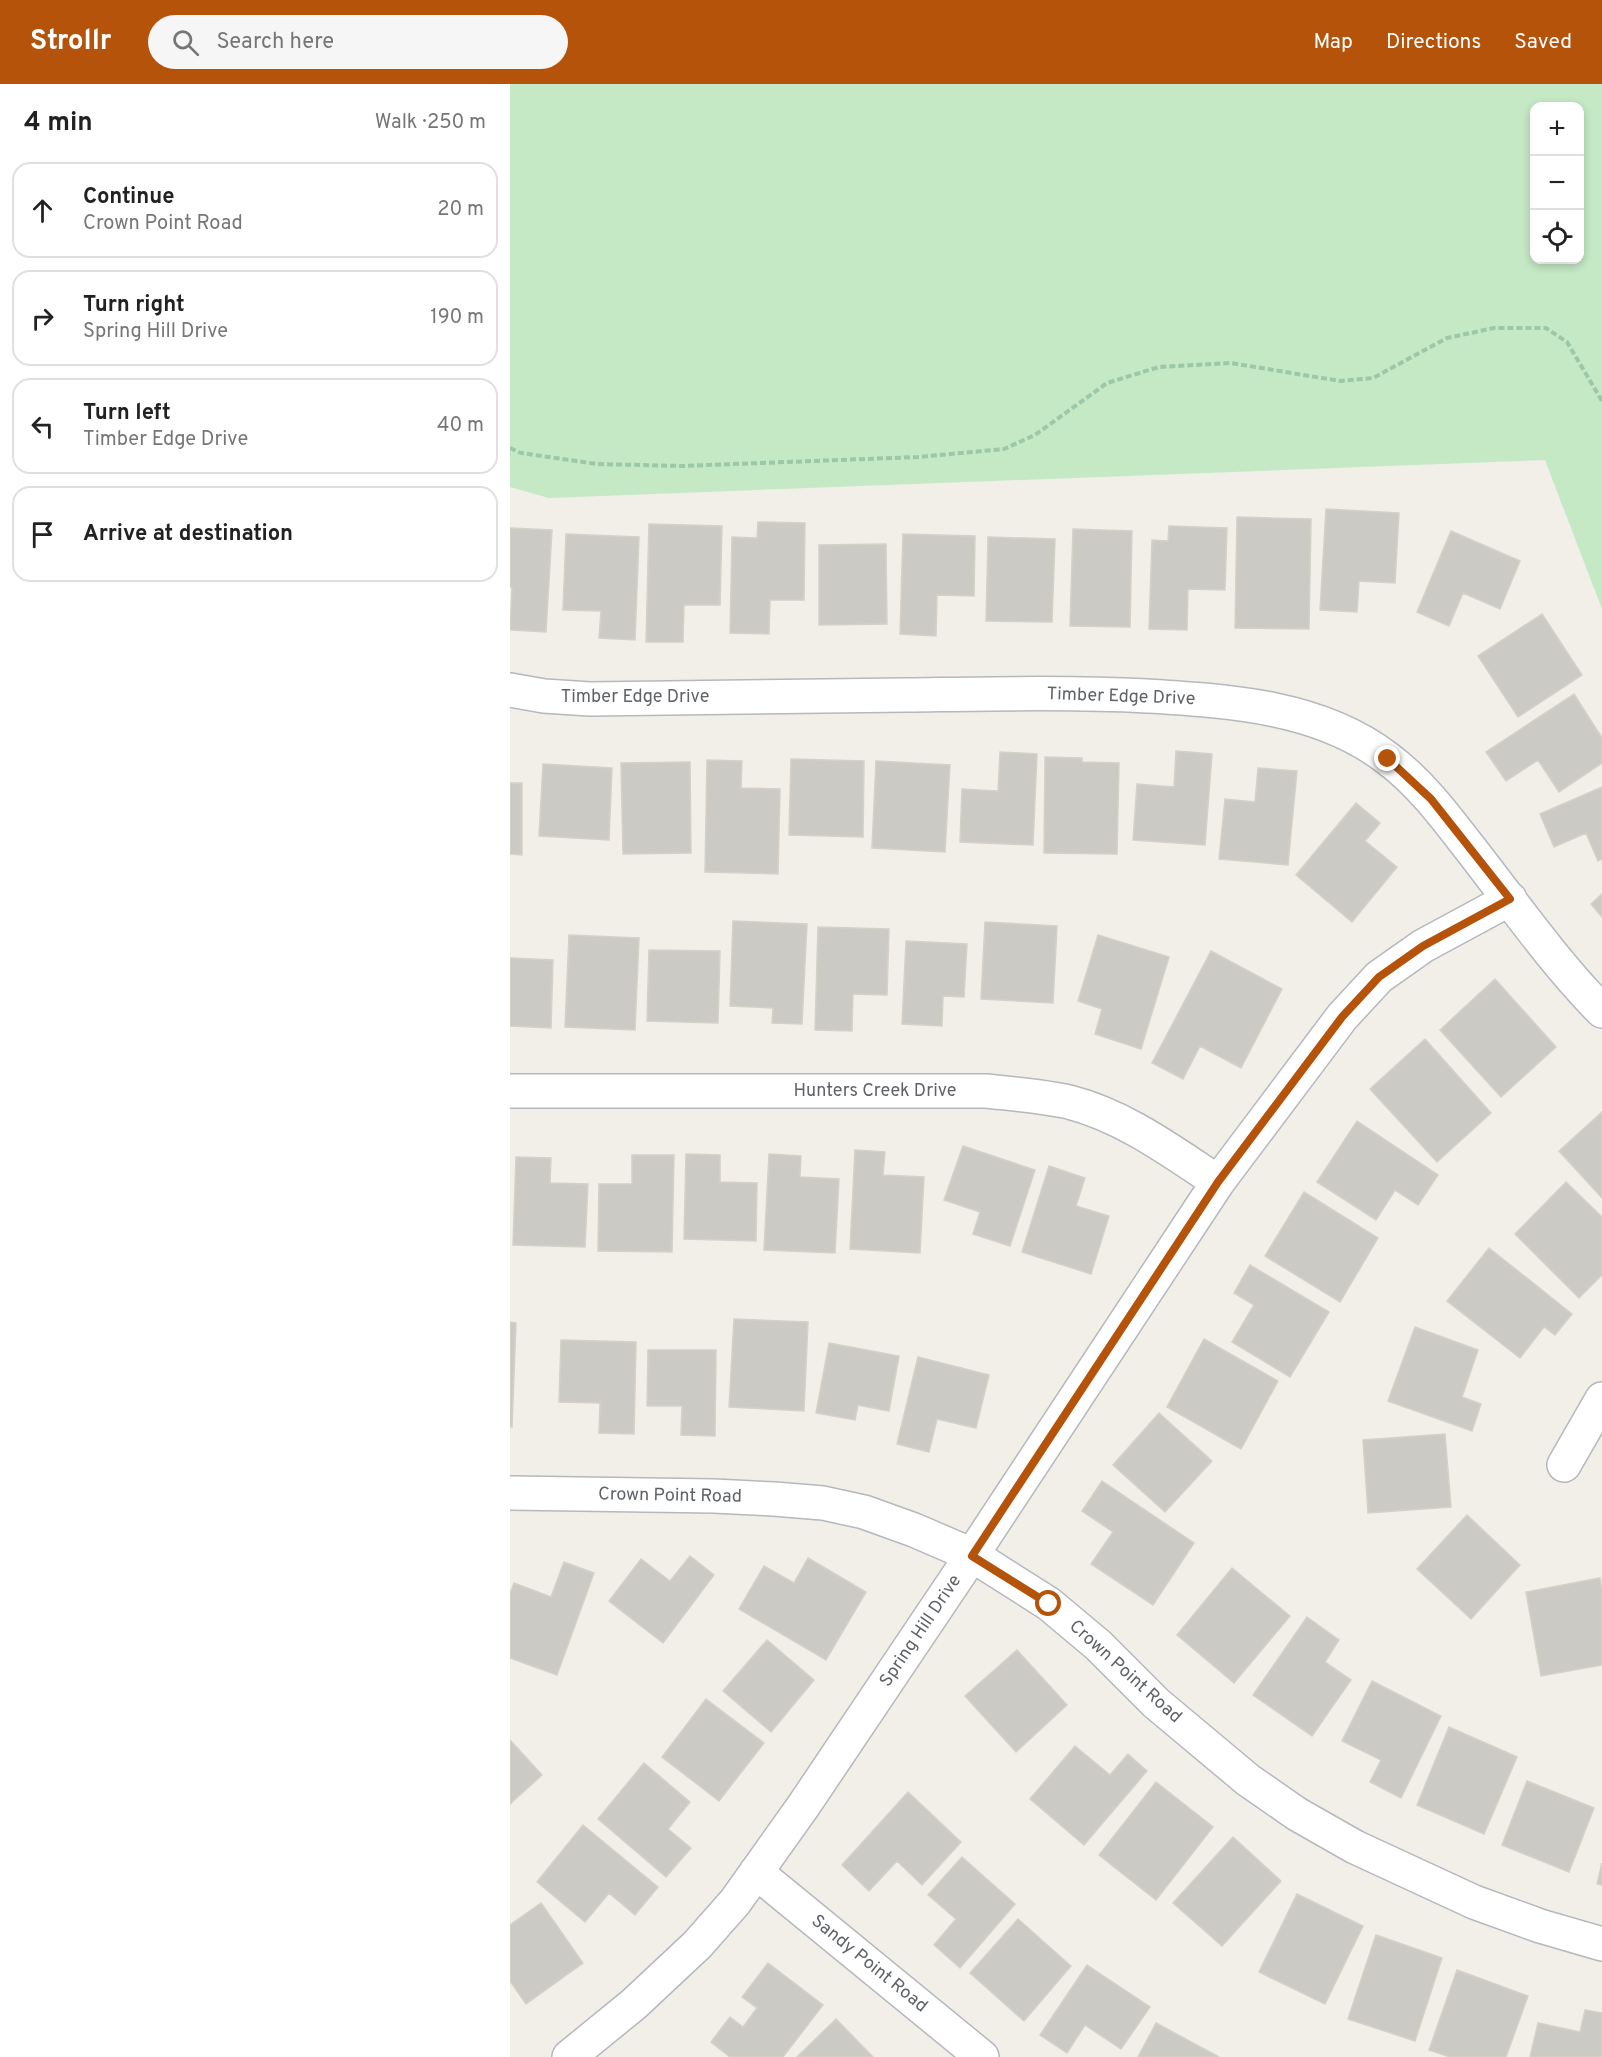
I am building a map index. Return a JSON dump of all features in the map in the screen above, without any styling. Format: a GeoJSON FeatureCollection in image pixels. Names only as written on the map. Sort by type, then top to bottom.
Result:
{"type":"FeatureCollection","features":[{"type":"Feature","properties":{"kind":"street","name":"Timber Edge Drive"},"geometry":{"type":"LineString","coordinates":[[510,690],[544,696],[590,699],[1075,693],[1191,699],[1256,706],[1312,720],[1355,737],[1388,759],[1431,799],[1510,899],[1541,943],[1578,987],[1602,1011]]}},
{"type":"Feature","properties":{"kind":"street","name":"Spring Hill Drive"},"geometry":{"type":"LineString","coordinates":[[569,2057],[634,2004],[697,1945],[735,1902],[804,1805],[972,1556],[1218,1182],[1342,1017],[1379,977],[1423,946],[1510,899]]}},
{"type":"Feature","properties":{"kind":"street","name":"Hunters Creek Drive"},"geometry":{"type":"LineString","coordinates":[[510,1091],[986,1091],[1029,1095],[1069,1102],[1113,1118],[1154,1139],[1218,1182]]}},
{"type":"Feature","properties":{"kind":"street"},"geometry":{"type":"LineString","coordinates":[[1564,1465],[1602,1399]]}},
{"type":"Feature","properties":{"kind":"street","name":"Crown Point Road"},"geometry":{"type":"LineString","coordinates":[[510,1493],[714,1496],[823,1503],[874,1515],[914,1530],[972,1556],[1049,1604],[1098,1645],[1165,1710],[1248,1780],[1297,1814],[1365,1852],[1474,1902],[1540,1926],[1602,1944]]}},
{"type":"Feature","properties":{"kind":"street","name":"Sandy Point Road"},"geometry":{"type":"LineString","coordinates":[[756,1872],[982,2057]]}},
{"type":"Feature","properties":{"kind":"path"},"geometry":{"type":"LineString","coordinates":[[510,448],[520,453],[597,464],[682,466],[918,458],[1004,449],[1035,435],[1107,383],[1159,368],[1231,363],[1340,381],[1373,378],[1447,338],[1494,328],[1546,328],[1567,342],[1602,401]]}},
{"type":"Feature","properties":{"kind":"green space"},"geometry":{"type":"Polygon","coordinates":[[[510,84],[1602,84],[1602,609],[1545,460],[549,498],[510,487],[510,84]]]}},
{"type":"Feature","properties":{"kind":"building"},"geometry":{"type":"Polygon","coordinates":[[[1326,509],[1399,513],[1395,583],[1359,581],[1357,612],[1320,610],[1326,509]]]}},
{"type":"Feature","properties":{"kind":"building"},"geometry":{"type":"Polygon","coordinates":[[[1237,517],[1311,519],[1309,629],[1235,628],[1237,517]]]}},
{"type":"Feature","properties":{"kind":"building"},"geometry":{"type":"Polygon","coordinates":[[[758,522],[805,523],[804,600],[770,600],[769,634],[730,633],[732,537],[757,538],[758,522]]]}},
{"type":"Feature","properties":{"kind":"building"},"geometry":{"type":"Polygon","coordinates":[[[649,524],[722,526],[720,605],[684,605],[683,642],[646,642],[649,524]]]}},
{"type":"Feature","properties":{"kind":"building"},"geometry":{"type":"Polygon","coordinates":[[[1169,526],[1227,528],[1225,590],[1188,589],[1187,630],[1149,629],[1152,540],[1168,541],[1169,526]]]}},
{"type":"Feature","properties":{"kind":"building"},"geometry":{"type":"Polygon","coordinates":[[[510,528],[552,530],[546,632],[510,630],[512,588],[510,587],[510,528]]]}},
{"type":"Feature","properties":{"kind":"building"},"geometry":{"type":"Polygon","coordinates":[[[1073,529],[1132,531],[1130,627],[1070,626],[1073,529]]]}},
{"type":"Feature","properties":{"kind":"building"},"geometry":{"type":"Polygon","coordinates":[[[1451,531],[1520,561],[1500,609],[1463,593],[1449,626],[1417,612],[1451,531]]]}},
{"type":"Feature","properties":{"kind":"building"},"geometry":{"type":"Polygon","coordinates":[[[566,534],[639,537],[635,640],[599,638],[601,611],[563,610],[566,534]]]}},
{"type":"Feature","properties":{"kind":"building"},"geometry":{"type":"Polygon","coordinates":[[[903,534],[975,536],[974,596],[937,595],[936,636],[900,634],[903,534]]]}},
{"type":"Feature","properties":{"kind":"building"},"geometry":{"type":"Polygon","coordinates":[[[988,537],[1055,539],[1052,622],[986,621],[988,537]]]}},
{"type":"Feature","properties":{"kind":"building"},"geometry":{"type":"Polygon","coordinates":[[[886,544],[887,624],[819,625],[819,545],[886,544]]]}},
{"type":"Feature","properties":{"kind":"building"},"geometry":{"type":"Polygon","coordinates":[[[1542,614],[1582,675],[1518,717],[1478,656],[1542,614]]]}},
{"type":"Feature","properties":{"kind":"building"},"geometry":{"type":"Polygon","coordinates":[[[1574,694],[1602,738],[1602,763],[1559,792],[1538,760],[1506,781],[1486,752],[1574,694]]]}},
{"type":"Feature","properties":{"kind":"building"},"geometry":{"type":"Polygon","coordinates":[[[1176,751],[1212,754],[1205,845],[1133,840],[1137,784],[1174,787],[1176,751]]]}},
{"type":"Feature","properties":{"kind":"building"},"geometry":{"type":"Polygon","coordinates":[[[1000,752],[1037,754],[1033,845],[960,842],[962,789],[998,791],[1000,752]]]}},
{"type":"Feature","properties":{"kind":"building"},"geometry":{"type":"Polygon","coordinates":[[[1045,757],[1082,758],[1082,762],[1119,763],[1117,854],[1044,853],[1045,757]]]}},
{"type":"Feature","properties":{"kind":"building"},"geometry":{"type":"Polygon","coordinates":[[[791,759],[864,761],[863,837],[789,835],[791,759]]]}},
{"type":"Feature","properties":{"kind":"building"},"geometry":{"type":"Polygon","coordinates":[[[707,760],[742,761],[741,788],[780,789],[778,874],[705,872],[707,760]]]}},
{"type":"Feature","properties":{"kind":"building"},"geometry":{"type":"Polygon","coordinates":[[[876,761],[950,765],[945,852],[872,848],[876,761]]]}},
{"type":"Feature","properties":{"kind":"building"},"geometry":{"type":"Polygon","coordinates":[[[690,762],[691,853],[623,854],[621,763],[690,762]]]}},
{"type":"Feature","properties":{"kind":"building"},"geometry":{"type":"Polygon","coordinates":[[[543,764],[612,768],[609,840],[539,836],[543,764]]]}},
{"type":"Feature","properties":{"kind":"building"},"geometry":{"type":"Polygon","coordinates":[[[1258,768],[1297,771],[1288,865],[1219,859],[1225,799],[1255,802],[1258,768]]]}},
{"type":"Feature","properties":{"kind":"building"},"geometry":{"type":"Polygon","coordinates":[[[510,783],[522,783],[522,855],[510,854],[510,783]]]}},
{"type":"Feature","properties":{"kind":"building"},"geometry":{"type":"Polygon","coordinates":[[[1602,787],[1602,859],[1598,861],[1586,833],[1554,847],[1540,814],[1602,787]]]}},
{"type":"Feature","properties":{"kind":"building"},"geometry":{"type":"Polygon","coordinates":[[[1356,803],[1380,823],[1365,841],[1397,867],[1352,922],[1296,875],[1356,803]]]}},
{"type":"Feature","properties":{"kind":"building"},"geometry":{"type":"Polygon","coordinates":[[[1602,894],[1602,917],[1591,904],[1602,894]]]}},
{"type":"Feature","properties":{"kind":"building"},"geometry":{"type":"Polygon","coordinates":[[[733,921],[807,924],[802,1024],[772,1023],[773,1008],[730,1006],[733,921]]]}},
{"type":"Feature","properties":{"kind":"building"},"geometry":{"type":"Polygon","coordinates":[[[985,922],[1057,926],[1053,1003],[981,999],[985,922]]]}},
{"type":"Feature","properties":{"kind":"building"},"geometry":{"type":"Polygon","coordinates":[[[818,927],[889,929],[887,995],[853,994],[852,1031],[815,1030],[818,927]]]}},
{"type":"Feature","properties":{"kind":"building"},"geometry":{"type":"Polygon","coordinates":[[[569,935],[639,938],[635,1030],[565,1027],[569,935]]]}},
{"type":"Feature","properties":{"kind":"building"},"geometry":{"type":"Polygon","coordinates":[[[1098,935],[1169,957],[1141,1049],[1095,1034],[1102,1009],[1078,1001],[1098,935]]]}},
{"type":"Feature","properties":{"kind":"building"},"geometry":{"type":"Polygon","coordinates":[[[906,941],[967,944],[964,997],[943,996],[942,1026],[902,1024],[906,941]]]}},
{"type":"Feature","properties":{"kind":"building"},"geometry":{"type":"Polygon","coordinates":[[[649,950],[720,951],[718,1023],[647,1021],[649,950]]]}},
{"type":"Feature","properties":{"kind":"building"},"geometry":{"type":"Polygon","coordinates":[[[1211,951],[1282,989],[1241,1068],[1200,1046],[1183,1079],[1152,1063],[1211,951]]]}},
{"type":"Feature","properties":{"kind":"building"},"geometry":{"type":"Polygon","coordinates":[[[510,958],[553,960],[551,1028],[510,1026],[510,958]]]}},
{"type":"Feature","properties":{"kind":"building"},"geometry":{"type":"Polygon","coordinates":[[[1495,979],[1556,1047],[1501,1097],[1440,1030],[1495,979]]]}},
{"type":"Feature","properties":{"kind":"building"},"geometry":{"type":"Polygon","coordinates":[[[1425,1039],[1491,1113],[1437,1162],[1370,1089],[1425,1039]]]}},
{"type":"Feature","properties":{"kind":"building"},"geometry":{"type":"Polygon","coordinates":[[[1602,1112],[1602,1198],[1559,1151],[1602,1112]]]}},
{"type":"Feature","properties":{"kind":"building"},"geometry":{"type":"Polygon","coordinates":[[[1357,1121],[1438,1175],[1418,1205],[1395,1190],[1376,1220],[1317,1182],[1357,1121]]]}},
{"type":"Feature","properties":{"kind":"building"},"geometry":{"type":"Polygon","coordinates":[[[963,1146],[1035,1170],[1010,1246],[973,1234],[980,1212],[944,1200],[963,1146]]]}},
{"type":"Feature","properties":{"kind":"building"},"geometry":{"type":"Polygon","coordinates":[[[855,1150],[885,1152],[883,1175],[924,1177],[920,1253],[850,1249],[855,1150]]]}},
{"type":"Feature","properties":{"kind":"building"},"geometry":{"type":"Polygon","coordinates":[[[686,1154],[720,1155],[720,1182],[757,1183],[756,1241],[684,1239],[686,1154]]]}},
{"type":"Feature","properties":{"kind":"building"},"geometry":{"type":"Polygon","coordinates":[[[769,1154],[801,1156],[800,1177],[839,1179],[835,1253],[764,1250],[769,1154]]]}},
{"type":"Feature","properties":{"kind":"building"},"geometry":{"type":"Polygon","coordinates":[[[632,1155],[674,1155],[672,1252],[598,1251],[599,1184],[632,1184],[632,1155]]]}},
{"type":"Feature","properties":{"kind":"building"},"geometry":{"type":"Polygon","coordinates":[[[516,1157],[551,1158],[550,1183],[588,1184],[585,1247],[513,1245],[516,1157]]]}},
{"type":"Feature","properties":{"kind":"building"},"geometry":{"type":"Polygon","coordinates":[[[1049,1166],[1085,1178],[1076,1206],[1109,1216],[1091,1274],[1022,1252],[1049,1166]]]}},
{"type":"Feature","properties":{"kind":"building"},"geometry":{"type":"Polygon","coordinates":[[[1566,1182],[1602,1217],[1602,1275],[1579,1298],[1515,1234],[1566,1182]]]}},
{"type":"Feature","properties":{"kind":"building"},"geometry":{"type":"Polygon","coordinates":[[[1304,1192],[1378,1238],[1340,1302],[1265,1256],[1304,1192]]]}},
{"type":"Feature","properties":{"kind":"building"},"geometry":{"type":"Polygon","coordinates":[[[1489,1248],[1572,1314],[1555,1335],[1544,1327],[1520,1358],[1447,1301],[1489,1248]]]}},
{"type":"Feature","properties":{"kind":"building"},"geometry":{"type":"Polygon","coordinates":[[[1250,1265],[1329,1312],[1290,1377],[1232,1342],[1254,1305],[1234,1293],[1250,1265]]]}},
{"type":"Feature","properties":{"kind":"building"},"geometry":{"type":"Polygon","coordinates":[[[734,1319],[808,1322],[804,1411],[729,1407],[734,1319]]]}},
{"type":"Feature","properties":{"kind":"building"},"geometry":{"type":"Polygon","coordinates":[[[510,1322],[516,1323],[512,1427],[510,1427],[510,1322]]]}},
{"type":"Feature","properties":{"kind":"building"},"geometry":{"type":"Polygon","coordinates":[[[1415,1327],[1478,1350],[1462,1397],[1481,1404],[1472,1431],[1388,1401],[1415,1327]]]}},
{"type":"Feature","properties":{"kind":"building"},"geometry":{"type":"Polygon","coordinates":[[[1204,1339],[1278,1381],[1241,1449],[1167,1407],[1204,1339]]]}},
{"type":"Feature","properties":{"kind":"building"},"geometry":{"type":"Polygon","coordinates":[[[561,1340],[636,1342],[634,1434],[599,1433],[600,1403],[559,1402],[561,1340]]]}},
{"type":"Feature","properties":{"kind":"building"},"geometry":{"type":"Polygon","coordinates":[[[829,1343],[899,1356],[889,1411],[858,1405],[855,1420],[816,1413],[829,1343]]]}},
{"type":"Feature","properties":{"kind":"building"},"geometry":{"type":"Polygon","coordinates":[[[648,1350],[716,1350],[715,1436],[681,1435],[682,1406],[647,1406],[648,1350]]]}},
{"type":"Feature","properties":{"kind":"building"},"geometry":{"type":"Polygon","coordinates":[[[918,1357],[989,1375],[976,1428],[937,1419],[929,1452],[897,1444],[918,1357]]]}},
{"type":"Feature","properties":{"kind":"building"},"geometry":{"type":"Polygon","coordinates":[[[1159,1413],[1212,1461],[1165,1512],[1113,1465],[1159,1413]]]}},
{"type":"Feature","properties":{"kind":"building"},"geometry":{"type":"Polygon","coordinates":[[[1445,1434],[1451,1507],[1368,1513],[1363,1440],[1445,1434]]]}},
{"type":"Feature","properties":{"kind":"building"},"geometry":{"type":"Polygon","coordinates":[[[1102,1481],[1194,1543],[1153,1605],[1091,1564],[1113,1532],[1082,1511],[1102,1481]]]}},
{"type":"Feature","properties":{"kind":"building"},"geometry":{"type":"Polygon","coordinates":[[[1467,1515],[1520,1565],[1471,1619],[1417,1569],[1467,1515]]]}},
{"type":"Feature","properties":{"kind":"building"},"geometry":{"type":"Polygon","coordinates":[[[690,1556],[714,1575],[663,1643],[609,1601],[641,1559],[670,1581],[690,1556]]]}},
{"type":"Feature","properties":{"kind":"building"},"geometry":{"type":"Polygon","coordinates":[[[808,1558],[866,1592],[826,1660],[739,1609],[764,1566],[794,1583],[808,1558]]]}},
{"type":"Feature","properties":{"kind":"building"},"geometry":{"type":"Polygon","coordinates":[[[564,1562],[594,1573],[557,1675],[510,1658],[510,1594],[514,1583],[551,1597],[564,1562]]]}},
{"type":"Feature","properties":{"kind":"building"},"geometry":{"type":"Polygon","coordinates":[[[1232,1568],[1290,1616],[1234,1683],[1177,1635],[1232,1568]]]}},
{"type":"Feature","properties":{"kind":"building"},"geometry":{"type":"Polygon","coordinates":[[[1600,1578],[1602,1665],[1541,1676],[1526,1592],[1600,1578]]]}},
{"type":"Feature","properties":{"kind":"building"},"geometry":{"type":"Polygon","coordinates":[[[1307,1617],[1339,1640],[1325,1662],[1351,1680],[1312,1736],[1253,1695],[1307,1617]]]}},
{"type":"Feature","properties":{"kind":"building"},"geometry":{"type":"Polygon","coordinates":[[[767,1640],[814,1680],[771,1732],[723,1691],[767,1640]]]}},
{"type":"Feature","properties":{"kind":"building"},"geometry":{"type":"Polygon","coordinates":[[[1017,1650],[1067,1705],[1016,1752],[965,1696],[1017,1650]]]}},
{"type":"Feature","properties":{"kind":"building"},"geometry":{"type":"Polygon","coordinates":[[[1372,1681],[1441,1716],[1401,1798],[1370,1782],[1381,1760],[1342,1741],[1372,1681]]]}},
{"type":"Feature","properties":{"kind":"building"},"geometry":{"type":"Polygon","coordinates":[[[706,1699],[764,1743],[719,1801],[662,1757],[706,1699]]]}},
{"type":"Feature","properties":{"kind":"building"},"geometry":{"type":"Polygon","coordinates":[[[1449,1727],[1517,1757],[1484,1834],[1417,1805],[1449,1727]]]}},
{"type":"Feature","properties":{"kind":"building"},"geometry":{"type":"Polygon","coordinates":[[[510,1740],[542,1775],[510,1804],[510,1740]]]}},
{"type":"Feature","properties":{"kind":"building"},"geometry":{"type":"Polygon","coordinates":[[[1075,1746],[1110,1775],[1128,1754],[1147,1771],[1084,1845],[1030,1799],[1075,1746]]]}},
{"type":"Feature","properties":{"kind":"building"},"geometry":{"type":"Polygon","coordinates":[[[644,1763],[690,1802],[668,1829],[691,1848],[666,1877],[598,1819],[644,1763]]]}},
{"type":"Feature","properties":{"kind":"building"},"geometry":{"type":"Polygon","coordinates":[[[1527,1781],[1594,1808],[1569,1872],[1502,1845],[1527,1781]]]}},
{"type":"Feature","properties":{"kind":"building"},"geometry":{"type":"Polygon","coordinates":[[[1156,1782],[1213,1827],[1156,1900],[1099,1855],[1156,1782]]]}},
{"type":"Feature","properties":{"kind":"building"},"geometry":{"type":"Polygon","coordinates":[[[908,1792],[961,1842],[922,1885],[897,1861],[869,1891],[842,1865],[908,1792]]]}},
{"type":"Feature","properties":{"kind":"building"},"geometry":{"type":"Polygon","coordinates":[[[583,1825],[658,1887],[635,1915],[609,1893],[585,1922],[537,1882],[583,1825]]]}},
{"type":"Feature","properties":{"kind":"building"},"geometry":{"type":"Polygon","coordinates":[[[1233,1837],[1281,1881],[1222,1946],[1173,1903],[1233,1837]]]}},
{"type":"Feature","properties":{"kind":"building"},"geometry":{"type":"Polygon","coordinates":[[[962,1857],[1015,1904],[960,1968],[934,1945],[956,1919],[928,1895],[962,1857]]]}},
{"type":"Feature","properties":{"kind":"building"},"geometry":{"type":"Polygon","coordinates":[[[1602,1863],[1602,1885],[1597,1884],[1602,1863]]]}},
{"type":"Feature","properties":{"kind":"building"},"geometry":{"type":"Polygon","coordinates":[[[1297,1894],[1363,1926],[1325,2004],[1259,1972],[1297,1894]]]}},
{"type":"Feature","properties":{"kind":"building"},"geometry":{"type":"Polygon","coordinates":[[[541,1903],[583,1963],[526,2004],[510,1981],[510,1925],[541,1903]]]}},
{"type":"Feature","properties":{"kind":"building"},"geometry":{"type":"Polygon","coordinates":[[[1018,1919],[1071,1966],[1024,2021],[970,1973],[1018,1919]]]}},
{"type":"Feature","properties":{"kind":"building"},"geometry":{"type":"Polygon","coordinates":[[[1376,1935],[1442,1958],[1415,2041],[1348,2019],[1376,1935]]]}},
{"type":"Feature","properties":{"kind":"building"},"geometry":{"type":"Polygon","coordinates":[[[768,1963],[823,2005],[783,2057],[730,2057],[711,2042],[730,2017],[743,2027],[757,2008],[742,1997],[768,1963]]]}},
{"type":"Feature","properties":{"kind":"building"},"geometry":{"type":"Polygon","coordinates":[[[1087,1965],[1150,2007],[1121,2049],[1085,2025],[1067,2053],[1040,2035],[1087,1965]]]}},
{"type":"Feature","properties":{"kind":"building"},"geometry":{"type":"Polygon","coordinates":[[[1457,1970],[1528,1996],[1506,2057],[1450,2057],[1429,2050],[1457,1970]]]}},
{"type":"Feature","properties":{"kind":"building"},"geometry":{"type":"Polygon","coordinates":[[[1585,2010],[1602,2013],[1602,2057],[1530,2057],[1538,2023],[1580,2032],[1585,2010]]]}},
{"type":"Feature","properties":{"kind":"building"},"geometry":{"type":"Polygon","coordinates":[[[836,2019],[873,2057],[797,2057],[836,2019]]]}},
{"type":"Feature","properties":{"kind":"building"},"geometry":{"type":"Polygon","coordinates":[[[1156,2023],[1219,2057],[1138,2057],[1156,2023]]]}},
{"type":"Feature","properties":{"kind":"route"},"geometry":{"type":"LineString","coordinates":[[1049,1604],[972,1556],[1218,1182],[1342,1017],[1379,977],[1423,946],[1510,899],[1431,799],[1388,759]]}}]}
